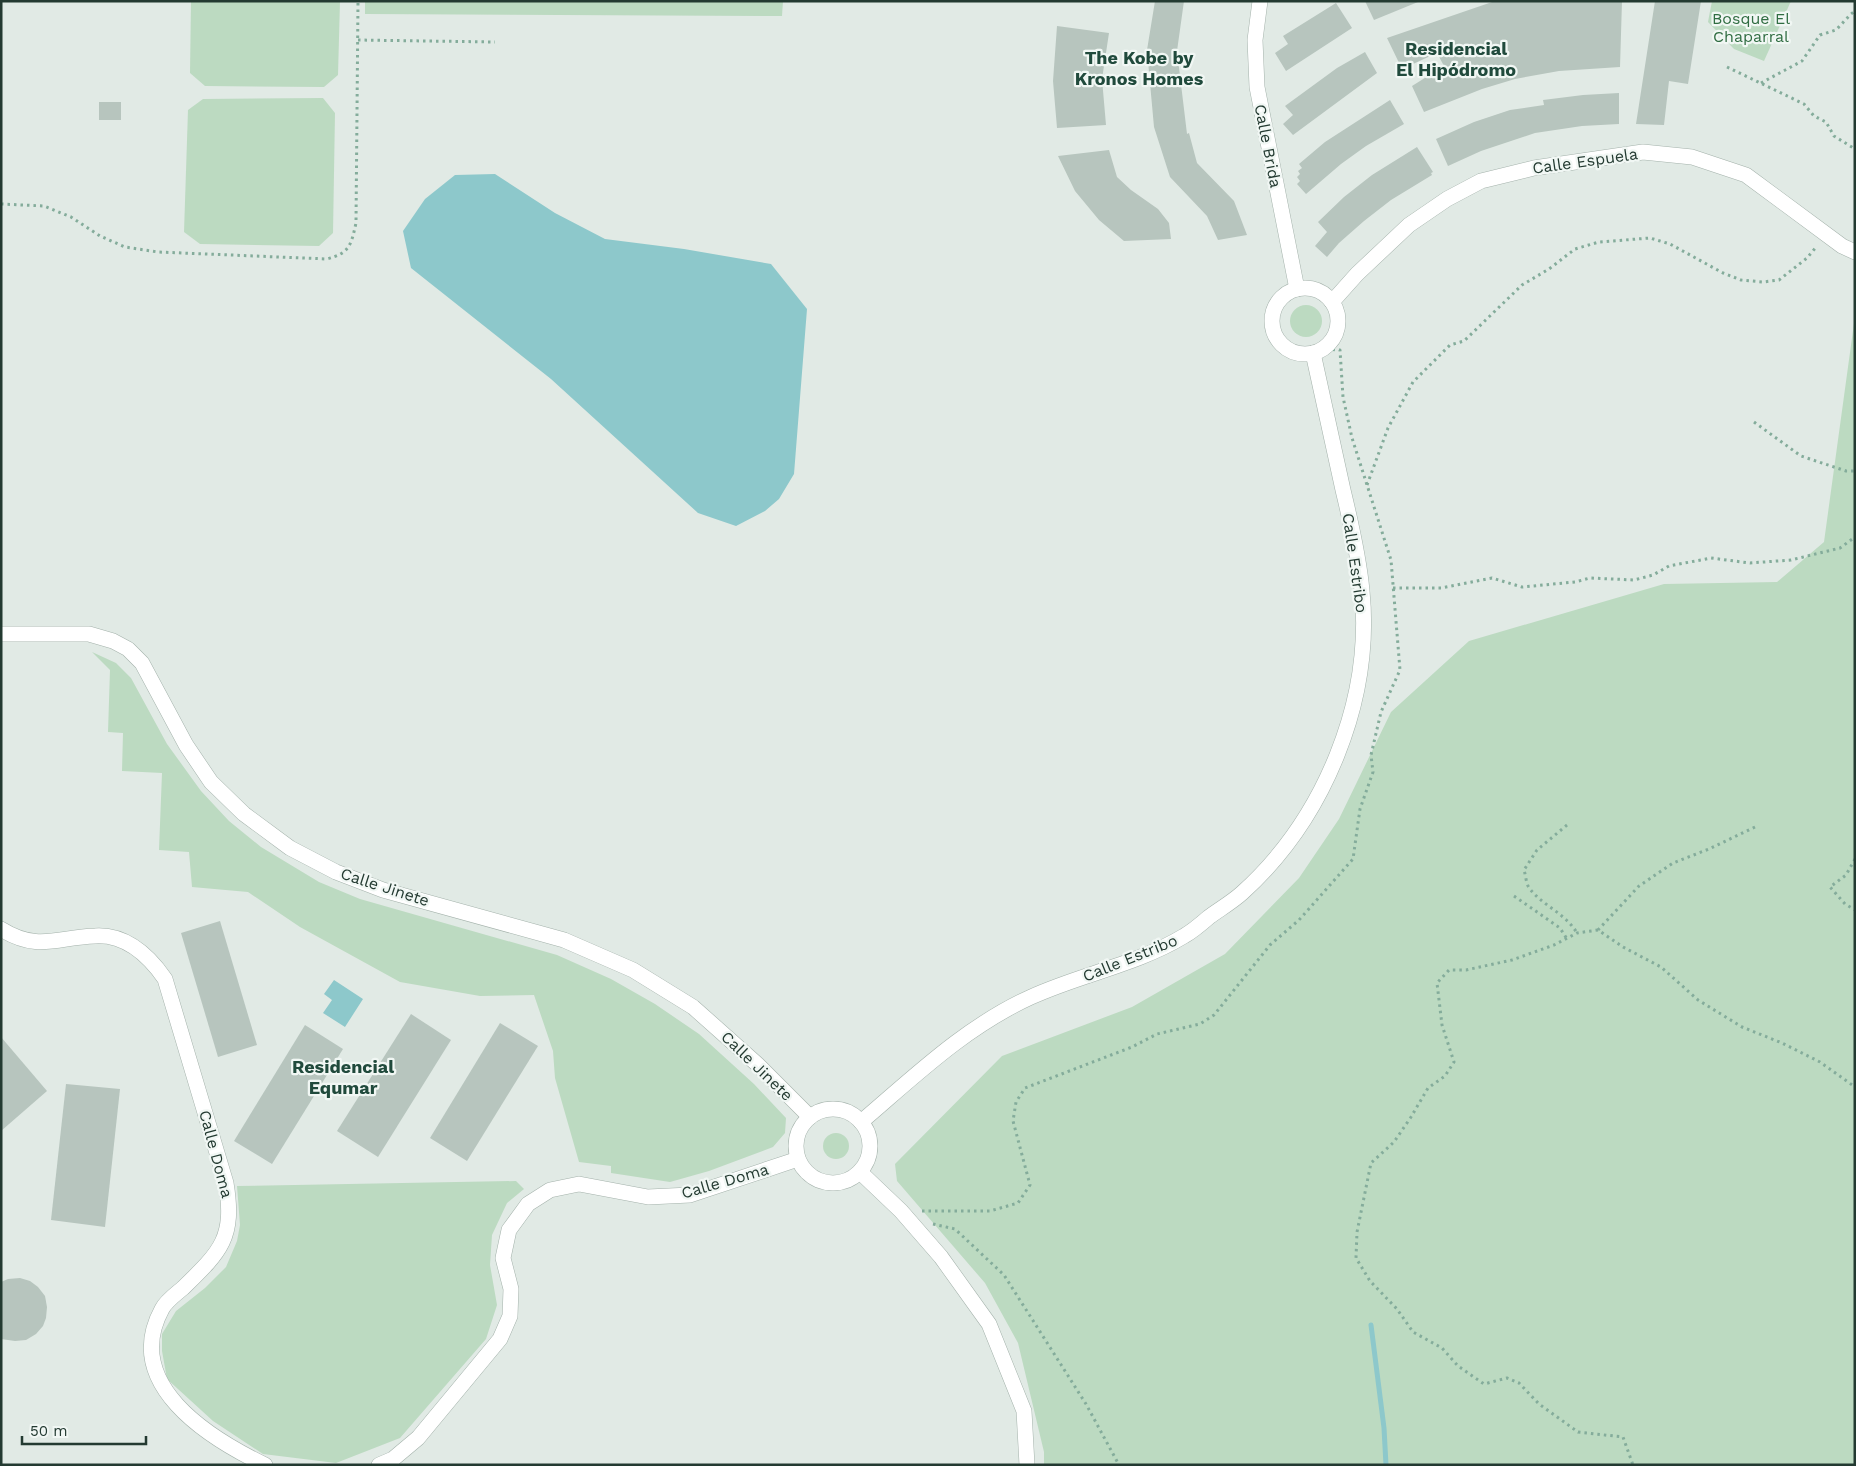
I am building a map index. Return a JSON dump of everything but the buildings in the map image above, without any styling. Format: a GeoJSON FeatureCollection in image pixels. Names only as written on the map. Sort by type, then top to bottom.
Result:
{"type":"FeatureCollection","features":[{"type":"Feature","properties":{"kind":"street","name":"Calle Brida"},"geometry":{"type":"LineString","coordinates":[[1260,1],[1255,40],[1257,87],[1297,289]]}},
{"type":"Feature","properties":{"kind":"street","name":"Calle Espuela"},"geometry":{"type":"LineString","coordinates":[[1332,302],[1409,225],[1447,200],[1481,181],[1534,168],[1643,152],[1692,157],[1746,175],[1842,246],[1855,252]]}},
{"type":"Feature","properties":{"kind":"street"},"geometry":{"type":"LineString","coordinates":[[1307,288],[1325,295],[1332,302],[1336,311],[1337,327],[1331,342],[1318,351],[1298,353],[1284,347],[1277,339],[1273,330],[1272,319],[1274,309],[1279,300],[1287,293],[1307,288]]}},
{"type":"Feature","properties":{"kind":"street","name":"Calle Estribo"},"geometry":{"type":"LineString","coordinates":[[861,1122],[937,1055],[987,1019],[1032,996],[1141,957],[1184,936],[1241,893],[1275,858],[1303,819],[1329,773],[1346,729],[1358,680],[1364,631],[1362,590],[1354,541],[1318,351]]}},
{"type":"Feature","properties":{"kind":"street","name":"Calle Jinete"},"geometry":{"type":"LineString","coordinates":[[1,634],[89,634],[113,641],[128,649],[142,663],[163,706],[211,782],[244,814],[290,848],[336,872],[383,890],[564,940],[633,970],[693,1007],[757,1064],[810,1117]]}},
{"type":"Feature","properties":{"kind":"street","name":"Calle Doma"},"geometry":{"type":"LineString","coordinates":[[1,929],[22,939],[44,943],[97,935],[122,940],[138,950],[153,963],[164,979],[226,1183],[230,1205],[228,1229],[219,1250],[162,1307],[154,1327],[151,1355],[157,1378],[166,1393],[202,1429],[224,1444],[266,1465]]}},
{"type":"Feature","properties":{"kind":"street"},"geometry":{"type":"LineString","coordinates":[[831,1109],[842,1110],[861,1122],[867,1131],[870,1147],[866,1163],[860,1172],[850,1180],[838,1183],[825,1183],[813,1178],[804,1170],[798,1158],[796,1147],[802,1126],[810,1117],[831,1109]]}},
{"type":"Feature","properties":{"kind":"street","name":"Calle Doma"},"geometry":{"type":"LineString","coordinates":[[379,1465],[393,1459],[418,1438],[500,1339],[510,1316],[511,1289],[503,1258],[509,1230],[528,1204],[550,1190],[579,1184],[648,1197],[690,1195],[798,1158]]}},
{"type":"Feature","properties":{"kind":"street"},"geometry":{"type":"LineString","coordinates":[[860,1172],[900,1211],[941,1257],[989,1324],[1024,1411],[1028,1465]]}},
{"type":"Feature","properties":{"kind":"path"},"geometry":{"type":"LineString","coordinates":[[1,204],[44,206],[71,217],[100,236],[125,246],[158,252],[327,259],[341,255],[351,244],[356,224],[358,1]]}},
{"type":"Feature","properties":{"kind":"path"},"geometry":{"type":"LineString","coordinates":[[1761,83],[1802,61],[1820,35],[1836,30],[1850,14],[1855,12]]}},
{"type":"Feature","properties":{"kind":"path"},"geometry":{"type":"LineString","coordinates":[[358,40],[495,42]]}},
{"type":"Feature","properties":{"kind":"path"},"geometry":{"type":"LineString","coordinates":[[1727,67],[1804,104],[1814,116],[1826,122],[1834,136],[1855,149]]}},
{"type":"Feature","properties":{"kind":"path"},"geometry":{"type":"LineString","coordinates":[[1366,486],[1388,428],[1413,382],[1450,345],[1464,341],[1522,284],[1549,269],[1575,249],[1599,242],[1650,238],[1670,244],[1723,273],[1741,280],[1764,282],[1779,280],[1807,258],[1826,234]]}},
{"type":"Feature","properties":{"kind":"path"},"geometry":{"type":"LineString","coordinates":[[900,1211],[990,1211],[1018,1203],[1030,1186],[1013,1121],[1016,1102],[1025,1088],[1132,1047],[1157,1034],[1200,1024],[1214,1014],[1270,945],[1299,920],[1353,859],[1360,809],[1373,772],[1371,755],[1381,712],[1400,670],[1391,560],[1352,438],[1343,397],[1340,350],[1318,351]]}},
{"type":"Feature","properties":{"kind":"path"},"geometry":{"type":"LineString","coordinates":[[1754,422],[1801,456],[1846,471],[1855,471]]}},
{"type":"Feature","properties":{"kind":"path"},"geometry":{"type":"LineString","coordinates":[[1393,588],[1441,588],[1492,578],[1522,587],[1575,582],[1590,578],[1634,580],[1653,575],[1670,566],[1711,558],[1750,564],[1792,560],[1840,548],[1855,537]]}},
{"type":"Feature","properties":{"kind":"path"},"geometry":{"type":"LineString","coordinates":[[1567,825],[1537,850],[1524,870],[1529,888],[1561,916],[1570,921],[1577,933]]}},
{"type":"Feature","properties":{"kind":"path"},"geometry":{"type":"LineString","coordinates":[[1634,1465],[1623,1437],[1578,1432],[1539,1404],[1519,1383],[1507,1378],[1484,1384],[1458,1366],[1442,1348],[1413,1332],[1397,1309],[1370,1281],[1356,1258],[1357,1232],[1363,1195],[1371,1163],[1394,1142],[1412,1117],[1428,1088],[1445,1076],[1454,1062],[1442,1025],[1437,983],[1449,970],[1466,970],[1512,960],[1554,945],[1577,933],[1598,930],[1639,886],[1666,868],[1755,827]]}},
{"type":"Feature","properties":{"kind":"path"},"geometry":{"type":"LineString","coordinates":[[1855,860],[1846,875],[1830,887],[1846,904],[1855,910]]}},
{"type":"Feature","properties":{"kind":"path"},"geometry":{"type":"LineString","coordinates":[[1514,896],[1560,928],[1567,939]]}},
{"type":"Feature","properties":{"kind":"path"},"geometry":{"type":"LineString","coordinates":[[1598,930],[1623,947],[1661,967],[1698,1000],[1735,1022],[1820,1062],[1855,1087]]}},
{"type":"Feature","properties":{"kind":"path"},"geometry":{"type":"LineString","coordinates":[[912,1224],[922,1222],[955,1230],[1004,1275],[1086,1404],[1119,1465]]}},
{"type":"Feature","properties":{"kind":"green space"},"geometry":{"type":"Polygon","coordinates":[[[191,1],[340,1],[338,75],[324,87],[205,86],[190,73],[191,1]]]}},
{"type":"Feature","properties":{"kind":"green space"},"geometry":{"type":"Polygon","coordinates":[[[365,1],[783,1],[782,16],[365,14],[365,1]]]}},
{"type":"Feature","properties":{"kind":"green space","name":"Bosque El Chaparral"},"geometry":{"type":"Polygon","coordinates":[[[1712,1],[1791,1],[1764,61],[1734,49],[1708,22],[1712,1]]]}},
{"type":"Feature","properties":{"kind":"green space"},"geometry":{"type":"Polygon","coordinates":[[[323,98],[335,113],[333,233],[319,246],[200,244],[184,232],[188,110],[203,99],[323,98]]]}},
{"type":"Feature","properties":{"kind":"green space"},"geometry":{"type":"Polygon","coordinates":[[[1306,305],[1312,306],[1317,310],[1321,315],[1321,327],[1317,332],[1312,336],[1306,337],[1300,336],[1295,332],[1291,327],[1290,321],[1291,315],[1295,310],[1300,306],[1306,305]]]}},
{"type":"Feature","properties":{"kind":"green space"},"geometry":{"type":"Polygon","coordinates":[[[1855,316],[1855,1465],[1044,1465],[1044,1452],[1018,1343],[985,1283],[897,1181],[895,1164],[1002,1056],[1132,1007],[1225,954],[1299,878],[1339,819],[1391,712],[1469,641],[1664,584],[1777,582],[1824,542],[1855,316]]]}},
{"type":"Feature","properties":{"kind":"green space"},"geometry":{"type":"Polygon","coordinates":[[[92,652],[116,663],[131,678],[167,744],[201,791],[229,821],[261,847],[319,882],[360,899],[557,955],[611,979],[655,1004],[699,1034],[754,1084],[786,1118],[785,1133],[773,1147],[709,1171],[670,1182],[611,1173],[611,1166],[579,1162],[555,1078],[553,1051],[534,995],[480,996],[400,982],[300,927],[248,892],[192,887],[189,852],[159,850],[162,773],[122,771],[123,733],[108,732],[110,670],[92,652]]]}},
{"type":"Feature","properties":{"kind":"green space"},"geometry":{"type":"Polygon","coordinates":[[[836,1133],[845,1137],[849,1146],[845,1155],[836,1159],[827,1155],[823,1146],[827,1137],[836,1133]]]}},
{"type":"Feature","properties":{"kind":"green space"},"geometry":{"type":"Polygon","coordinates":[[[516,1181],[524,1189],[507,1203],[492,1235],[490,1265],[497,1305],[486,1339],[400,1438],[336,1463],[263,1454],[213,1421],[167,1379],[162,1351],[162,1334],[176,1311],[205,1288],[226,1267],[237,1241],[240,1225],[237,1186],[516,1181]]]}},
{"type":"Feature","properties":{"kind":"water"},"geometry":{"type":"Polygon","coordinates":[[[495,174],[555,213],[605,239],[684,249],[771,264],[807,309],[794,474],[779,499],[765,511],[736,526],[698,513],[551,379],[411,268],[403,231],[425,199],[455,175],[495,174]]]}},
{"type":"Feature","properties":{"kind":"water"},"geometry":{"type":"Polygon","coordinates":[[[334,980],[363,999],[345,1027],[323,1013],[332,1000],[324,994],[334,980]]]}},
{"type":"Feature","properties":{"kind":"waterway"},"geometry":{"type":"LineString","coordinates":[[1371,1325],[1384,1428],[1386,1465]]}},
{"type":"Feature","properties":{"kind":"district","name":"Residencial El Hipódromo"},"geometry":{"type":"Point","coordinates":[1456,58]}},
{"type":"Feature","properties":{"kind":"district","name":"The Kobe by Kronos Homes"},"geometry":{"type":"Point","coordinates":[1139,67]}},
{"type":"Feature","properties":{"kind":"district","name":"Residencial Equmar"},"geometry":{"type":"Point","coordinates":[343,1076]}}]}
